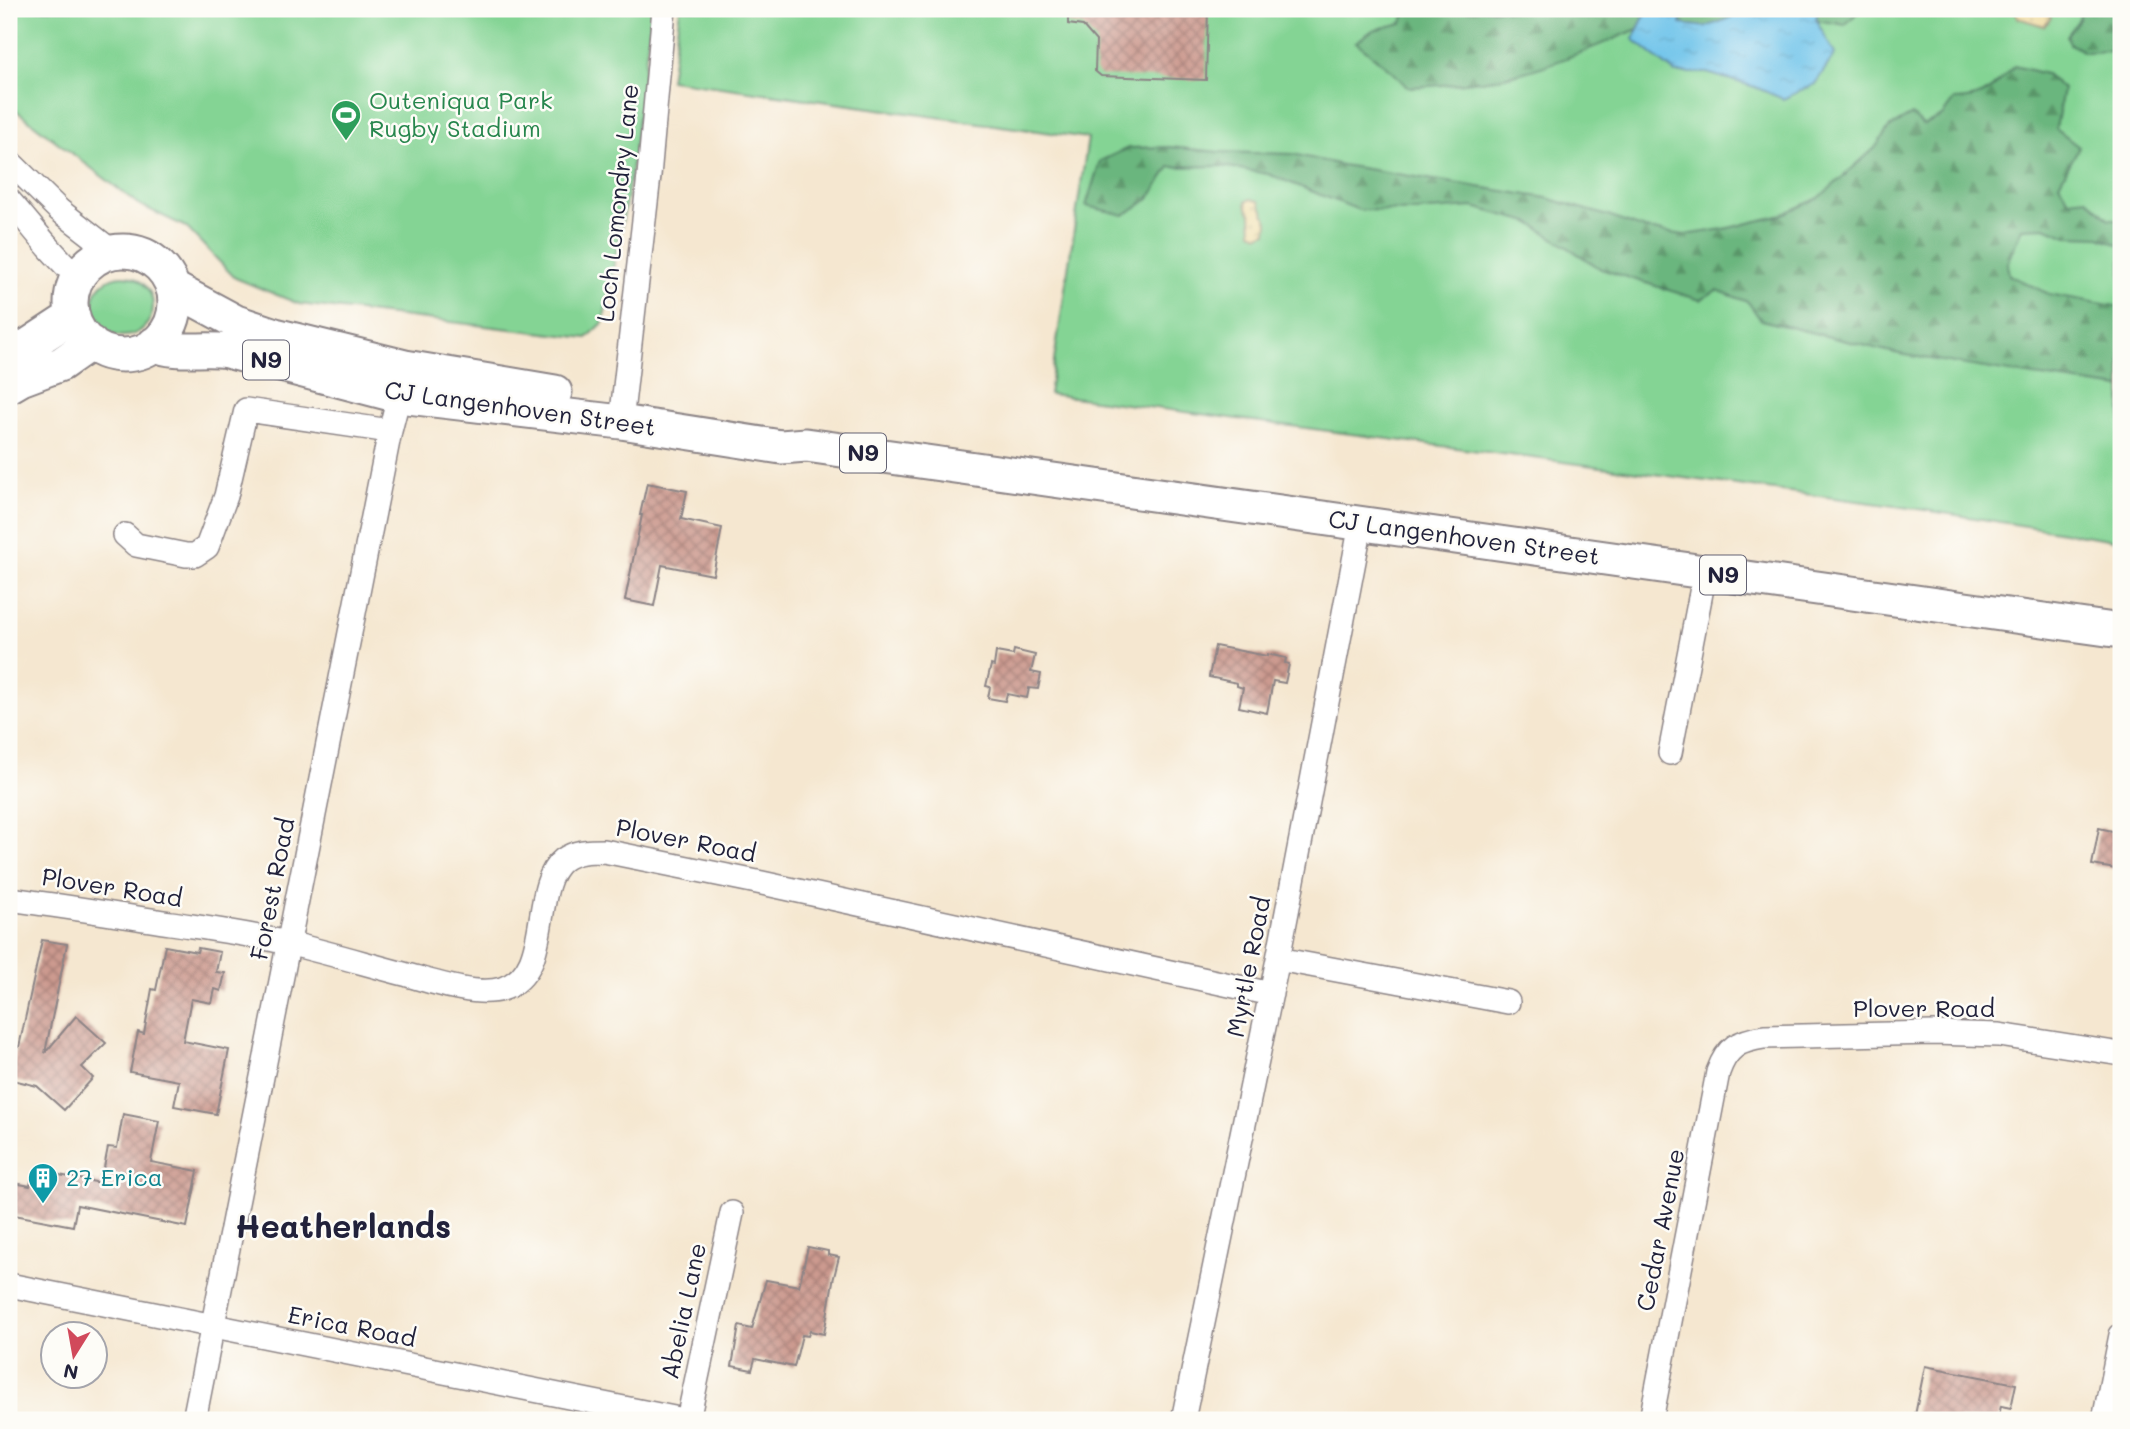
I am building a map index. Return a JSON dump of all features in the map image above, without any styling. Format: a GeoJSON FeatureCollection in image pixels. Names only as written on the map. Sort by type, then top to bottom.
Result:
{"type":"FeatureCollection","features":[{"type":"Feature","properties":{"kind":"highway","name":"N9"},"geometry":{"type":"LineString","coordinates":[[113,252],[132,251],[150,258],[165,271],[173,288]]}},
{"type":"Feature","properties":{"kind":"highway"},"geometry":{"type":"LineString","coordinates":[[82,329],[72,300],[78,277],[93,261],[113,252]]}},
{"type":"Feature","properties":{"kind":"highway","name":"CJ Langenhoven Street"},"geometry":{"type":"LineString","coordinates":[[173,288],[246,326],[346,354],[402,381]]}},
{"type":"Feature","properties":{"kind":"highway"},"geometry":{"type":"LineString","coordinates":[[154,344],[173,320],[173,288]]}},
{"type":"Feature","properties":{"kind":"highway"},"geometry":{"type":"LineString","coordinates":[[9,358],[82,329]]}},
{"type":"Feature","properties":{"kind":"highway"},"geometry":{"type":"LineString","coordinates":[[9,386],[61,363],[82,329]]}},
{"type":"Feature","properties":{"kind":"highway","name":"N9"},"geometry":{"type":"LineString","coordinates":[[82,329],[108,352],[127,354],[154,344]]}},
{"type":"Feature","properties":{"kind":"highway","name":"CJ Langenhoven Street"},"geometry":{"type":"LineString","coordinates":[[154,344],[164,349],[219,350],[276,363],[623,413],[736,422],[794,436],[806,445],[2121,631]]}},
{"type":"Feature","properties":{"kind":"street","name":"Loch Lomondry Lane"},"geometry":{"type":"LineString","coordinates":[[623,413],[664,9]]}},
{"type":"Feature","properties":{"kind":"street"},"geometry":{"type":"LineString","coordinates":[[9,161],[59,209],[113,252]]}},
{"type":"Feature","properties":{"kind":"street"},"geometry":{"type":"LineString","coordinates":[[9,200],[57,259],[78,277]]}},
{"type":"Feature","properties":{"kind":"street","name":"Forest Road"},"geometry":{"type":"LineString","coordinates":[[194,1420],[402,381]]}},
{"type":"Feature","properties":{"kind":"street"},"geometry":{"type":"LineString","coordinates":[[125,535],[136,545],[186,555],[195,555],[207,547],[226,496],[246,410],[390,431]]}},
{"type":"Feature","properties":{"kind":"street","name":"Myrtle Road"},"geometry":{"type":"LineString","coordinates":[[1183,1420],[1278,959],[1361,524]]}},
{"type":"Feature","properties":{"kind":"street"},"geometry":{"type":"LineString","coordinates":[[1670,754],[1705,572]]}},
{"type":"Feature","properties":{"kind":"street","name":"Plover Road"},"geometry":{"type":"LineString","coordinates":[[9,899],[289,943],[465,989],[486,991],[502,989],[519,978],[531,960],[548,886],[562,861],[578,853],[604,851],[1271,994]]}},
{"type":"Feature","properties":{"kind":"street"},"geometry":{"type":"LineString","coordinates":[[1278,959],[1508,1002]]}},
{"type":"Feature","properties":{"kind":"street","name":"Plover Road"},"geometry":{"type":"LineString","coordinates":[[1729,1051],[1739,1043],[1764,1037],[1944,1033],[2018,1037],[2121,1054]]}},
{"type":"Feature","properties":{"kind":"street","name":"Cedar Avenue"},"geometry":{"type":"LineString","coordinates":[[1651,1420],[1718,1072],[1729,1051]]}},
{"type":"Feature","properties":{"kind":"street","name":"Abelia Lane"},"geometry":{"type":"LineString","coordinates":[[686,1420],[732,1213]]}},
{"type":"Feature","properties":{"kind":"street","name":"Erica Road"},"geometry":{"type":"LineString","coordinates":[[9,1285],[686,1420]]}},
{"type":"Feature","properties":{"kind":"street"},"geometry":{"type":"LineString","coordinates":[[2104,1420],[2118,1368],[2121,1335]]}},
{"type":"Feature","properties":{"kind":"green space","name":"Outeniqua Park Rugby Stadium"},"geometry":{"type":"Polygon","coordinates":[[[9,9],[652,9],[630,180],[603,323],[587,338],[299,304],[235,278],[186,227],[138,204],[9,105],[9,9]]]}},
{"type":"Feature","properties":{"kind":"green space"},"geometry":{"type":"Polygon","coordinates":[[[680,9],[2121,9],[2121,541],[1918,509],[1049,394],[1088,138],[670,80],[680,9]]]}},
{"type":"Feature","properties":{"kind":"green space"},"geometry":{"type":"Polygon","coordinates":[[[1406,9],[1648,9],[1638,29],[1549,64],[1494,79],[1407,87],[1356,42],[1373,30],[1402,23],[1406,9]]]}},
{"type":"Feature","properties":{"kind":"green space"},"geometry":{"type":"Polygon","coordinates":[[[1683,9],[1735,9],[1733,17],[1706,27],[1680,24],[1683,9]]]}},
{"type":"Feature","properties":{"kind":"green space"},"geometry":{"type":"Polygon","coordinates":[[[1818,9],[1861,9],[1845,25],[1816,20],[1818,9]]]}},
{"type":"Feature","properties":{"kind":"green space"},"geometry":{"type":"Polygon","coordinates":[[[2081,9],[2121,9],[2121,61],[2114,51],[2085,52],[2070,44],[2067,36],[2079,19],[2081,9]]]}},
{"type":"Feature","properties":{"kind":"green space"},"geometry":{"type":"Polygon","coordinates":[[[2014,66],[2046,74],[2063,89],[2056,129],[2079,147],[2059,184],[2069,200],[2087,198],[2109,219],[2121,219],[2121,246],[2100,237],[2067,236],[2045,227],[2022,228],[2007,263],[2009,275],[2049,294],[2121,307],[2121,388],[1899,354],[1761,320],[1748,302],[1717,290],[1700,300],[1601,269],[1529,222],[1473,207],[1416,211],[1359,210],[1268,174],[1222,166],[1170,167],[1148,200],[1124,215],[1086,206],[1100,161],[1128,148],[1170,147],[1219,152],[1293,154],[1342,165],[1547,198],[1645,229],[1685,235],[1778,216],[1819,198],[1875,148],[1889,128],[1912,115],[1923,125],[1942,116],[1954,100],[1981,95],[2014,66]]]}},
{"type":"Feature","properties":{"kind":"green space"},"geometry":{"type":"Polygon","coordinates":[[[123,276],[144,285],[153,306],[144,327],[123,336],[102,327],[93,306],[102,285],[123,276]]]}},
{"type":"Feature","properties":{"kind":"sand"},"geometry":{"type":"Polygon","coordinates":[[[2017,9],[2046,9],[2050,11],[2051,19],[2044,26],[2018,18],[2017,9]]]}},
{"type":"Feature","properties":{"kind":"sand"},"geometry":{"type":"Polygon","coordinates":[[[1250,199],[1259,201],[1268,222],[1267,232],[1259,235],[1252,232],[1251,214],[1246,202],[1250,199]]]}},
{"type":"Feature","properties":{"kind":"water"},"geometry":{"type":"Polygon","coordinates":[[[1648,9],[1683,9],[1680,24],[1706,27],[1733,17],[1735,9],[1818,9],[1816,20],[1835,54],[1815,84],[1783,99],[1755,87],[1707,73],[1675,73],[1633,39],[1648,9]]]}},
{"type":"Feature","properties":{"kind":"building"},"geometry":{"type":"Polygon","coordinates":[[[1068,9],[1208,9],[1206,80],[1101,76],[1095,71],[1096,41],[1083,26],[1068,24],[1068,9]]]}},
{"type":"Feature","properties":{"kind":"building"},"geometry":{"type":"Polygon","coordinates":[[[647,483],[687,491],[681,519],[722,528],[713,575],[662,565],[654,606],[625,600],[647,483]]]}},
{"type":"Feature","properties":{"kind":"building"},"geometry":{"type":"Polygon","coordinates":[[[1215,646],[1286,658],[1285,663],[1289,664],[1285,683],[1273,681],[1267,713],[1239,707],[1243,688],[1237,686],[1237,683],[1209,677],[1215,646]]]}},
{"type":"Feature","properties":{"kind":"building"},"geometry":{"type":"Polygon","coordinates":[[[1014,650],[1035,655],[1031,672],[1041,674],[1038,689],[1029,688],[1027,698],[1007,694],[1005,701],[988,698],[990,687],[986,686],[996,652],[1013,655],[1014,650]]]}},
{"type":"Feature","properties":{"kind":"building"},"geometry":{"type":"Polygon","coordinates":[[[2099,828],[2121,833],[2121,866],[2117,865],[2116,869],[2092,865],[2099,828]]]}},
{"type":"Feature","properties":{"kind":"building"},"geometry":{"type":"Polygon","coordinates":[[[42,940],[67,944],[45,1053],[76,1016],[106,1043],[82,1067],[93,1078],[64,1110],[37,1086],[9,1079],[17,1046],[19,1047],[42,940]]]}},
{"type":"Feature","properties":{"kind":"building"},"geometry":{"type":"Polygon","coordinates":[[[165,946],[197,952],[198,948],[220,952],[216,972],[225,973],[221,991],[215,989],[212,1003],[191,999],[183,1041],[229,1050],[216,1114],[174,1106],[179,1081],[130,1072],[138,1032],[144,1034],[152,989],[156,990],[165,946]]]}},
{"type":"Feature","properties":{"kind":"building"},"geometry":{"type":"Polygon","coordinates":[[[123,1114],[159,1121],[151,1162],[198,1171],[187,1227],[77,1205],[73,1226],[9,1214],[9,1182],[30,1186],[32,1177],[41,1179],[43,1172],[101,1183],[108,1147],[117,1148],[123,1114]]]}},
{"type":"Feature","properties":{"kind":"building"},"geometry":{"type":"Polygon","coordinates":[[[808,1247],[828,1251],[828,1255],[839,1257],[824,1334],[810,1331],[808,1336],[802,1335],[794,1367],[755,1359],[752,1370],[732,1366],[739,1326],[752,1329],[766,1280],[799,1286],[808,1247]]]}},
{"type":"Feature","properties":{"kind":"building"},"geometry":{"type":"Polygon","coordinates":[[[1925,1366],[2016,1384],[2011,1408],[2001,1406],[1998,1420],[1914,1420],[1925,1366]]]}},
{"type":"Feature","properties":{"kind":"place","name":"Outeniqua Park Rugby Stadium"},"geometry":{"type":"Point","coordinates":[346,142]}},
{"type":"Feature","properties":{"kind":"place","name":"27 Erica"},"geometry":{"type":"Point","coordinates":[43,1205]}},
{"type":"Feature","properties":{"kind":"district","name":"Heatherlands"},"geometry":{"type":"Point","coordinates":[343,1227]}}]}
